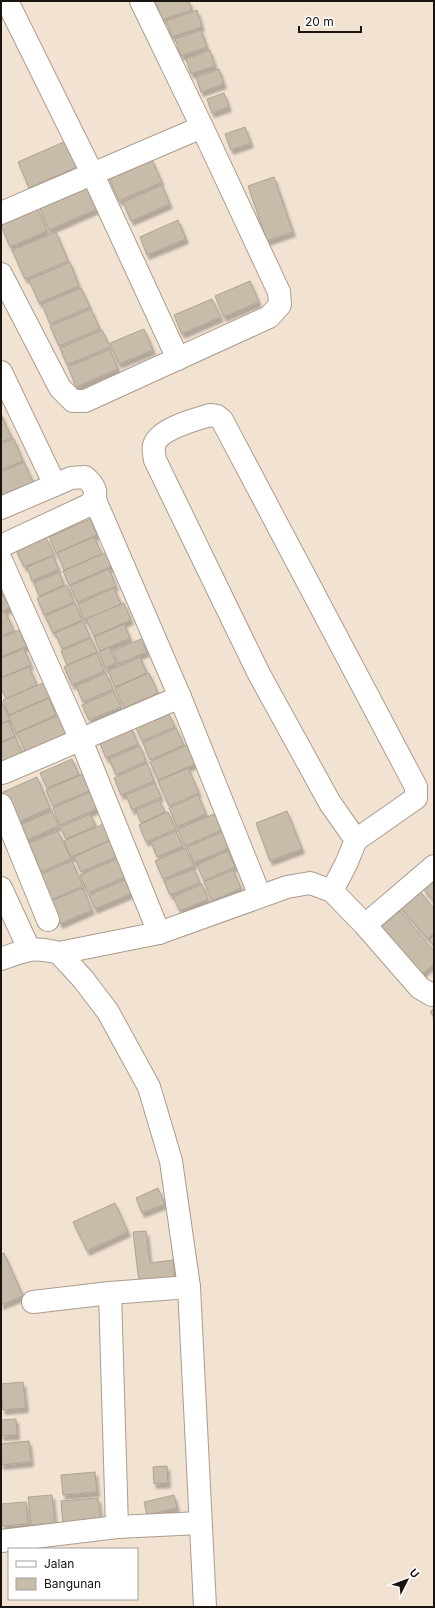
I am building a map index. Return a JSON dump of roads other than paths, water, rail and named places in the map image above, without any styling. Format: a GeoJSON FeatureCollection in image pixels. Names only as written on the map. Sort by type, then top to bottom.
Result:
{"type":"FeatureCollection","features":[{"type":"Feature","properties":{"kind":"street"},"geometry":{"type":"LineString","coordinates":[[7,1],[93,175],[178,359]]}},
{"type":"Feature","properties":{"kind":"street"},"geometry":{"type":"LineString","coordinates":[[1,274],[60,388],[73,401],[85,401],[269,317],[280,305],[278,292],[202,127],[141,1]]}},
{"type":"Feature","properties":{"kind":"street"},"geometry":{"type":"LineString","coordinates":[[1,213],[93,175],[202,127]]}},
{"type":"Feature","properties":{"kind":"street"},"geometry":{"type":"LineString","coordinates":[[1,372],[55,485]]}},
{"type":"Feature","properties":{"kind":"street"},"geometry":{"type":"LineString","coordinates":[[332,891],[356,840],[416,798],[416,787],[222,420],[210,414],[169,430],[160,435],[155,442],[153,450],[155,460],[259,674],[330,803],[356,840]]}},
{"type":"Feature","properties":{"kind":"street"},"geometry":{"type":"LineString","coordinates":[[1,508],[71,478],[85,477],[93,484],[95,500],[180,697],[260,896]]}},
{"type":"Feature","properties":{"kind":"street"},"geometry":{"type":"LineString","coordinates":[[1,546],[90,505],[95,500]]}},
{"type":"Feature","properties":{"kind":"street"},"geometry":{"type":"LineString","coordinates":[[1,560],[81,740],[159,933]]}},
{"type":"Feature","properties":{"kind":"street"},"geometry":{"type":"LineString","coordinates":[[1,773],[180,697]]}},
{"type":"Feature","properties":{"kind":"street"},"geometry":{"type":"LineString","coordinates":[[1,805],[48,920]]}},
{"type":"Feature","properties":{"kind":"street"},"geometry":{"type":"LineString","coordinates":[[365,925],[434,866]]}},
{"type":"Feature","properties":{"kind":"street"},"geometry":{"type":"LineString","coordinates":[[1,959],[29,949],[44,949],[59,953],[159,933],[287,886],[310,883],[332,891],[365,925],[420,988],[432,995],[434,994]]}},
{"type":"Feature","properties":{"kind":"street"},"geometry":{"type":"LineString","coordinates":[[1,888],[29,949]]}},
{"type":"Feature","properties":{"kind":"street"},"geometry":{"type":"LineString","coordinates":[[59,953],[83,979],[108,1012],[150,1087],[171,1161],[189,1287],[205,1607]]}},
{"type":"Feature","properties":{"kind":"street"},"geometry":{"type":"LineString","coordinates":[[33,1302],[110,1293],[189,1287]]}},
{"type":"Feature","properties":{"kind":"street"},"geometry":{"type":"LineString","coordinates":[[110,1293],[117,1527]]}},
{"type":"Feature","properties":{"kind":"street"},"geometry":{"type":"LineString","coordinates":[[1,1541],[117,1527],[200,1523]]}}]}
